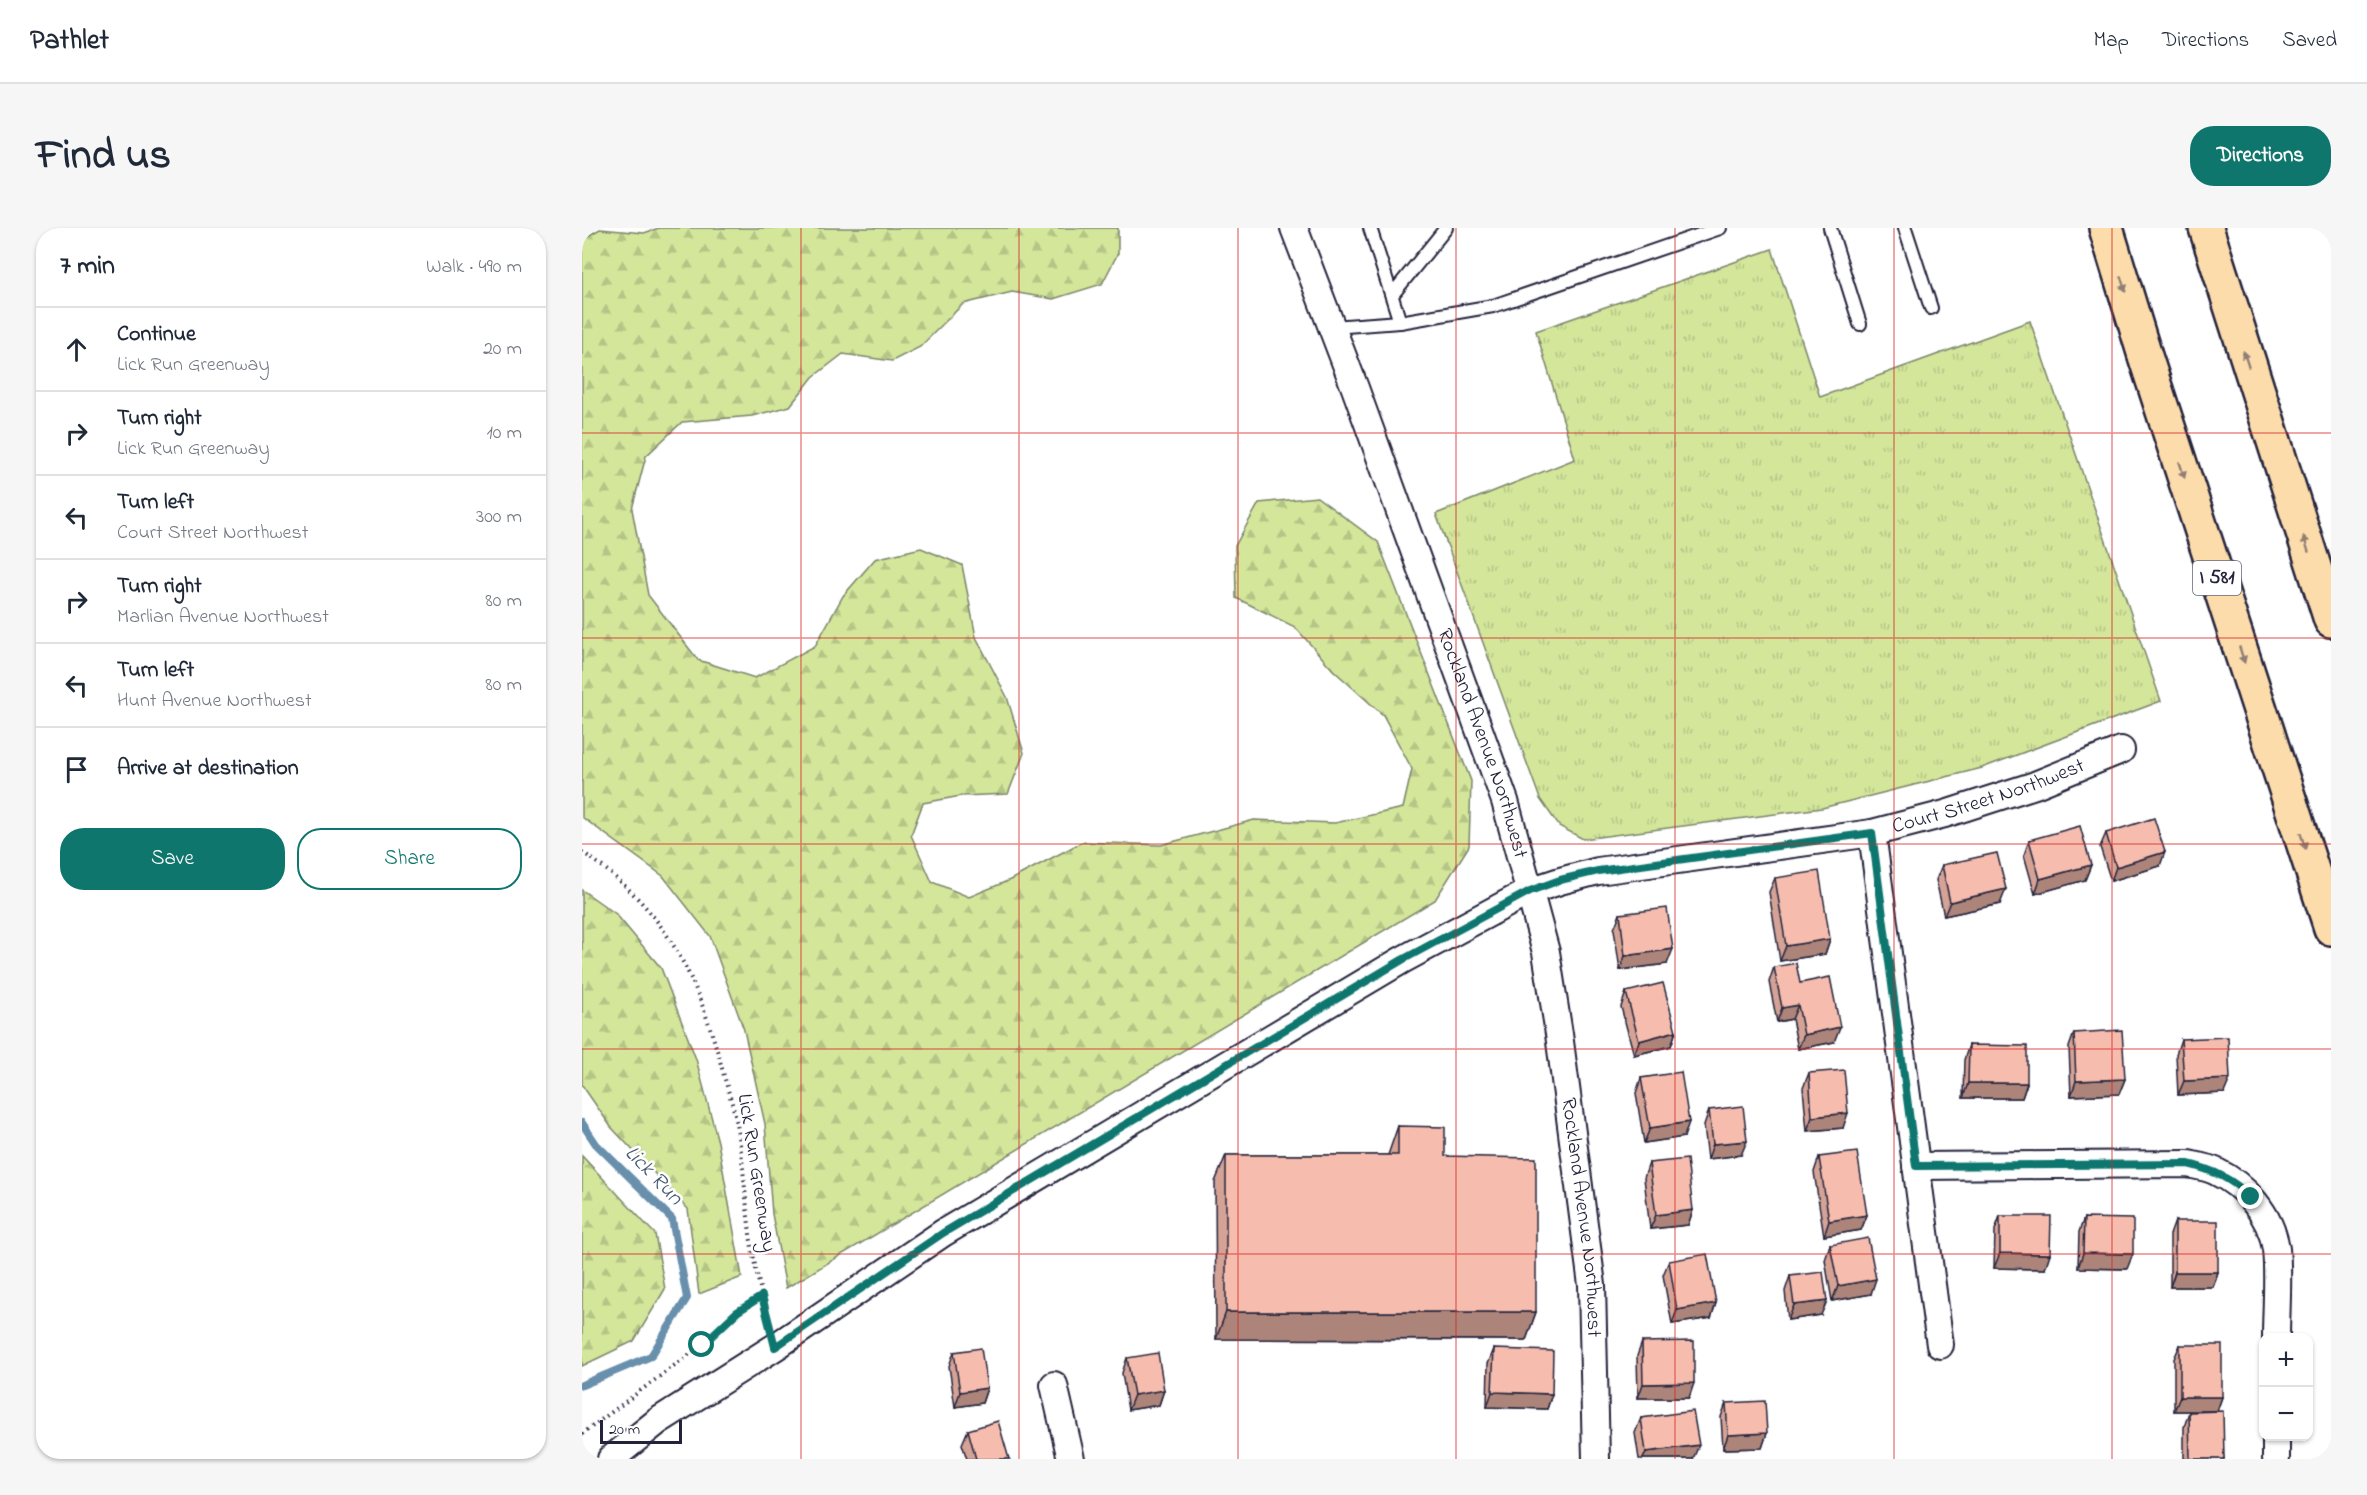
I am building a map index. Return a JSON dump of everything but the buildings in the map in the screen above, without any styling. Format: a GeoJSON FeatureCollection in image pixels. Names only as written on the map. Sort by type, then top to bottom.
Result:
{"type":"FeatureCollection","features":[{"type":"Feature","properties":{"kind":"highway","name":"I 581"},"geometry":{"type":"LineString","coordinates":[[2106,228],[2331,928]]}},
{"type":"Feature","properties":{"kind":"highway"},"geometry":{"type":"LineString","coordinates":[[2206,228],[2224,291],[2331,620]]}},
{"type":"Feature","properties":{"kind":"highway"},"geometry":{"type":"LineString","coordinates":[[2219,228],[2224,291]]}},
{"type":"Feature","properties":{"kind":"street","name":"Rockland Avenue Northwest"},"geometry":{"type":"LineString","coordinates":[[1294,228],[1505,801],[1546,952],[1592,1285],[1596,1459]]}},
{"type":"Feature","properties":{"kind":"street","name":"Court Street Northwest"},"geometry":{"type":"LineString","coordinates":[[613,1456],[695,1396],[775,1347],[943,1233],[1402,960],[1530,891],[1560,880],[1598,871],[1872,833],[1945,814],[2035,785],[2121,750]]}},
{"type":"Feature","properties":{"kind":"street"},"geometry":{"type":"LineString","coordinates":[[1872,833],[1940,1345]]}},
{"type":"Feature","properties":{"kind":"street"},"geometry":{"type":"LineString","coordinates":[[1916,1166],[2188,1164],[2213,1170],[2231,1180],[2251,1197],[2266,1218],[2276,1248],[2276,1333]]}},
{"type":"Feature","properties":{"kind":"street"},"geometry":{"type":"LineString","coordinates":[[1054,1385],[1071,1459]]}},
{"type":"Feature","properties":{"kind":"street"},"geometry":{"type":"LineString","coordinates":[[2276,1441],[2276,1459]]}},
{"type":"Feature","properties":{"kind":"lane"},"geometry":{"type":"LineString","coordinates":[[1370,228],[1400,322]]}},
{"type":"Feature","properties":{"kind":"lane"},"geometry":{"type":"LineString","coordinates":[[1392,295],[1446,228]]}},
{"type":"Feature","properties":{"kind":"lane"},"geometry":{"type":"LineString","coordinates":[[1332,327],[1400,322],[1493,306],[1720,228]]}},
{"type":"Feature","properties":{"kind":"lane"},"geometry":{"type":"LineString","coordinates":[[1830,228],[1860,324]]}},
{"type":"Feature","properties":{"kind":"lane"},"geometry":{"type":"LineString","coordinates":[[1905,228],[1932,308]]}},
{"type":"Feature","properties":{"kind":"path","name":"Lick Run Greenway"},"geometry":{"type":"LineString","coordinates":[[582,852],[610,870],[640,898],[671,938],[690,974],[716,1045],[738,1129],[749,1228],[762,1296],[775,1347]]}},
{"type":"Feature","properties":{"kind":"path"},"geometry":{"type":"LineString","coordinates":[[582,1434],[702,1345],[737,1312],[762,1296]]}},
{"type":"Feature","properties":{"kind":"green space"},"geometry":{"type":"Polygon","coordinates":[[[659,228],[1118,228],[1118,253],[1102,284],[1053,299],[1012,292],[963,304],[920,347],[892,361],[843,354],[813,377],[790,406],[752,416],[682,422],[646,456],[632,509],[648,595],[698,660],[755,678],[815,646],[843,596],[875,559],[921,548],[962,565],[976,637],[1007,697],[1024,753],[1008,794],[961,796],[923,803],[911,835],[932,882],[969,897],[1010,880],[1082,842],[1161,845],[1254,820],[1335,823],[1403,808],[1412,769],[1383,715],[1333,670],[1295,627],[1236,598],[1235,546],[1259,503],[1317,497],[1378,542],[1471,781],[1469,846],[1435,900],[786,1288],[772,1214],[765,1124],[744,1030],[710,936],[663,876],[582,817],[582,239],[600,229],[644,233],[659,228]]]}},
{"type":"Feature","properties":{"kind":"green space"},"geometry":{"type":"Polygon","coordinates":[[[1772,249],[1820,397],[2030,321],[2161,701],[1982,768],[1822,808],[1583,839],[1559,826],[1540,799],[1436,514],[1575,459],[1536,331],[1772,249]]]}},
{"type":"Feature","properties":{"kind":"green space"},"geometry":{"type":"Polygon","coordinates":[[[582,890],[616,914],[661,968],[696,1059],[718,1142],[742,1277],[699,1294],[688,1209],[611,1127],[582,1085],[582,890]]]}},
{"type":"Feature","properties":{"kind":"green space"},"geometry":{"type":"Polygon","coordinates":[[[582,1156],[655,1234],[665,1289],[634,1341],[582,1366],[582,1156]]]}},
{"type":"Feature","properties":{"kind":"waterway","name":"Lick Run"},"geometry":{"type":"LineString","coordinates":[[582,1123],[596,1144],[672,1219],[687,1298],[651,1356],[582,1385]]}},
{"type":"Feature","properties":{"kind":"route"},"geometry":{"type":"LineString","coordinates":[[702,1345],[737,1312],[762,1296],[775,1347],[943,1233],[1402,960],[1530,891],[1560,880],[1598,871],[1872,833],[1916,1166],[2188,1164],[2213,1170],[2231,1180],[2251,1197]]}}]}
